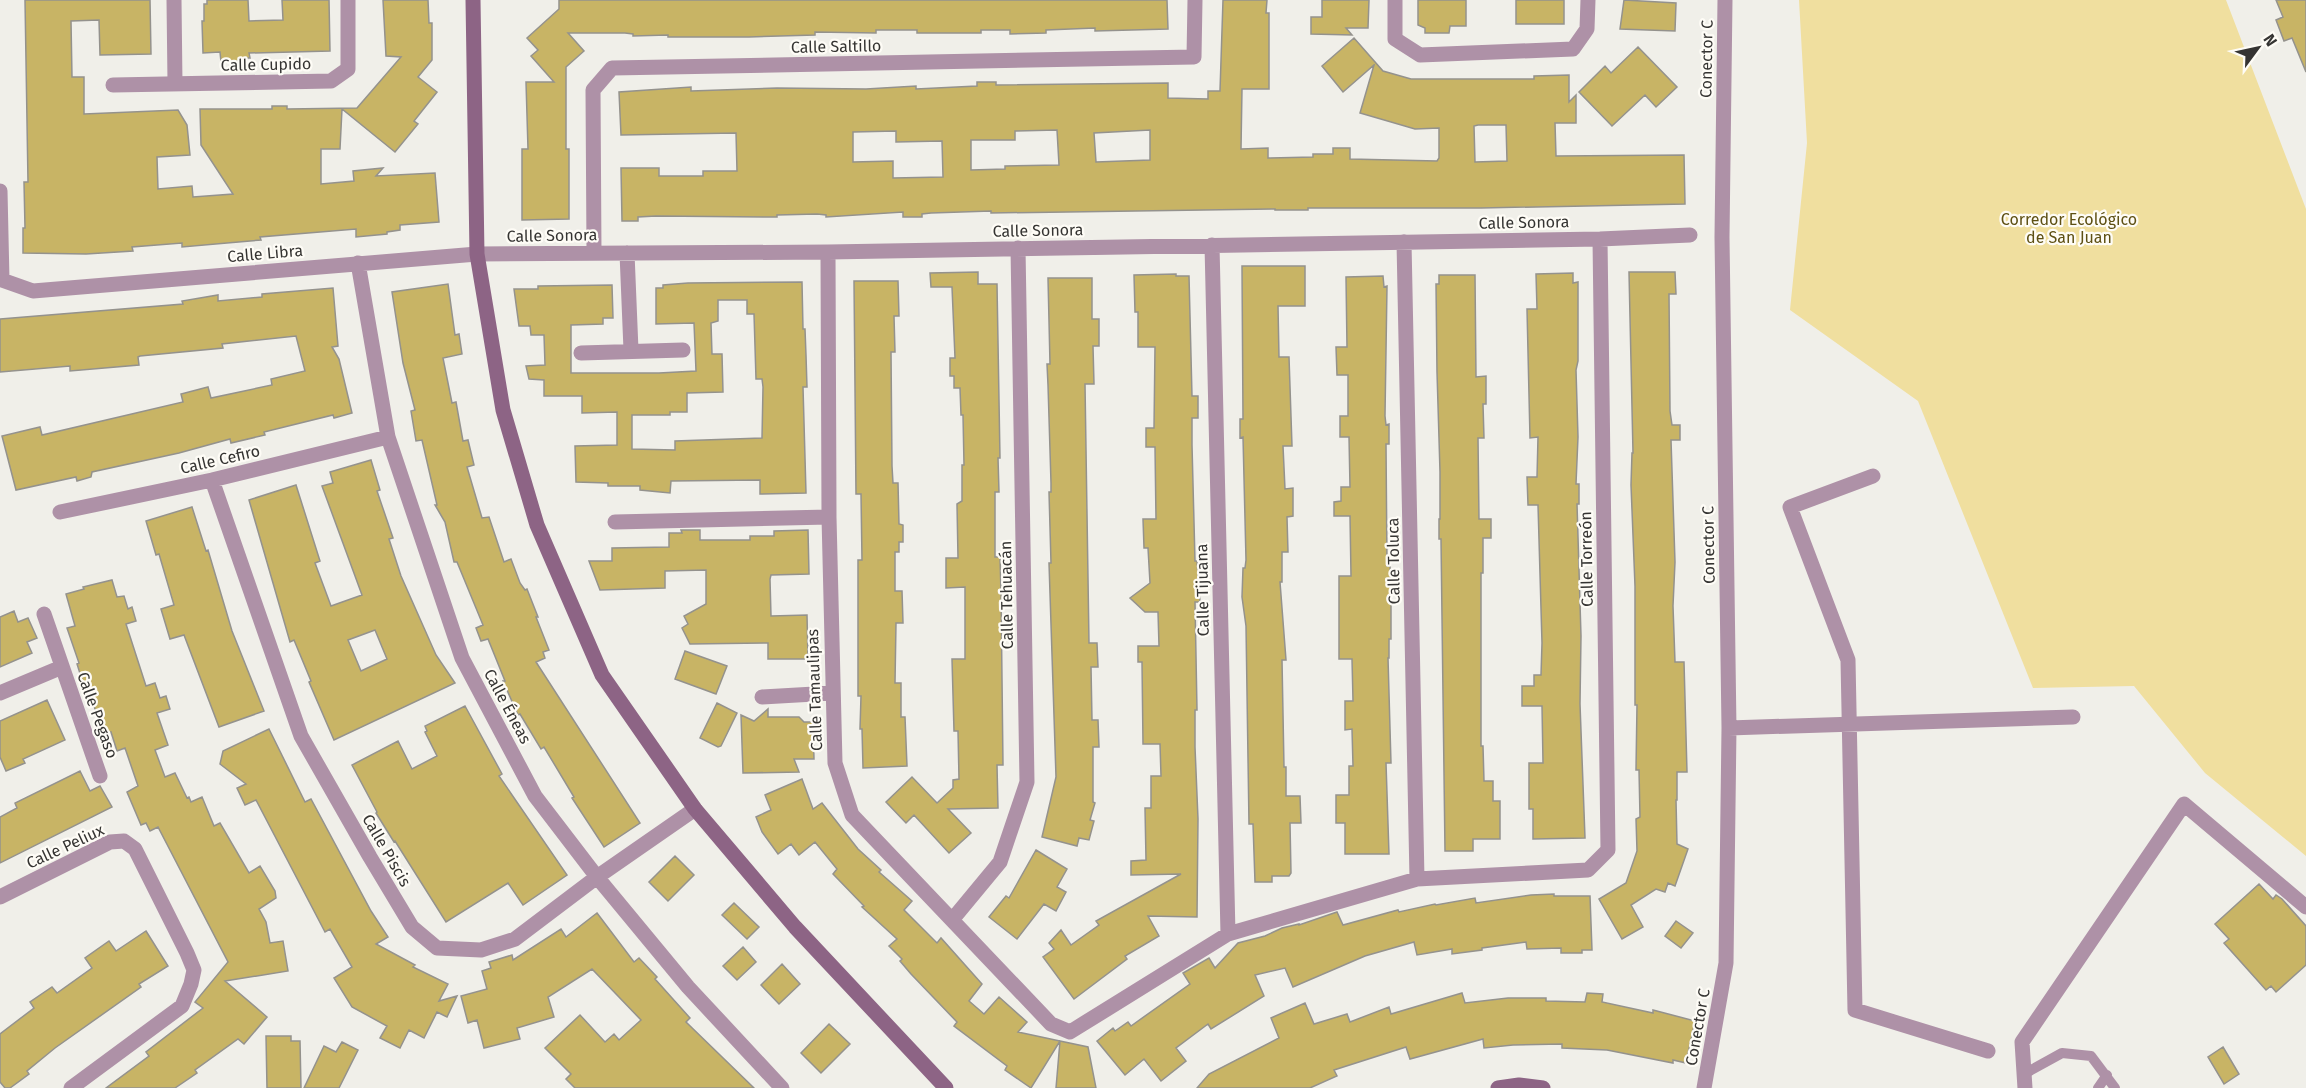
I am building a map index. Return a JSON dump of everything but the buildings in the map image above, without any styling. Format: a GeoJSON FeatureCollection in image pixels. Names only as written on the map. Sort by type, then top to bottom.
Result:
{"type":"FeatureCollection","features":[{"type":"Feature","properties":{"kind":"street"},"geometry":{"type":"LineString","coordinates":[[174,0],[175,83]]}},
{"type":"Feature","properties":{"kind":"street","name":"Calle Cupido"},"geometry":{"type":"LineString","coordinates":[[113,85],[331,81],[348,69],[348,0]]}},
{"type":"Feature","properties":{"kind":"street"},"geometry":{"type":"LineString","coordinates":[[473,0],[477,254],[503,410],[537,525],[602,675],[695,809],[795,927],[946,1088]]}},
{"type":"Feature","properties":{"kind":"street","name":"Calle Saltillo"},"geometry":{"type":"LineString","coordinates":[[594,252],[593,90],[612,68],[1194,57],[1195,0]]}},
{"type":"Feature","properties":{"kind":"street"},"geometry":{"type":"LineString","coordinates":[[1395,0],[1395,39],[1420,55],[1573,49],[1587,29],[1588,0]]}},
{"type":"Feature","properties":{"kind":"street","name":"Conector C"},"geometry":{"type":"LineString","coordinates":[[1704,1088],[1726,963],[1730,728],[1722,237],[1725,0]]}},
{"type":"Feature","properties":{"kind":"street","name":"Calle Libra"},"geometry":{"type":"LineString","coordinates":[[0,190],[2,280],[33,291],[358,262],[477,254]]}},
{"type":"Feature","properties":{"kind":"street","name":"Calle Sonora"},"geometry":{"type":"LineString","coordinates":[[477,254],[828,252],[1600,239],[1690,235]]}},
{"type":"Feature","properties":{"kind":"street","name":"Calle Torreón"},"geometry":{"type":"LineString","coordinates":[[1417,879],[1588,870],[1608,850],[1600,239]]}},
{"type":"Feature","properties":{"kind":"street","name":"Calle Toluca"},"geometry":{"type":"LineString","coordinates":[[1404,242],[1417,879]]}},
{"type":"Feature","properties":{"kind":"street","name":"Calle Tijuana"},"geometry":{"type":"LineString","coordinates":[[1212,245],[1228,934]]}},
{"type":"Feature","properties":{"kind":"street","name":"Calle Tehuacán"},"geometry":{"type":"LineString","coordinates":[[952,920],[1000,862],[1027,782],[1018,248]]}},
{"type":"Feature","properties":{"kind":"street","name":"Calle Tamaulipas"},"geometry":{"type":"LineString","coordinates":[[828,252],[829,517],[834,763],[852,815],[1051,1024],[1070,1032],[1228,934]]}},
{"type":"Feature","properties":{"kind":"street"},"geometry":{"type":"LineString","coordinates":[[627,253],[631,350]]}},
{"type":"Feature","properties":{"kind":"street","name":"Calle Éneas"},"geometry":{"type":"LineString","coordinates":[[358,262],[388,437],[462,658],[535,796],[597,877],[688,987],[782,1088]]}},
{"type":"Feature","properties":{"kind":"street"},"geometry":{"type":"LineString","coordinates":[[581,353],[683,350]]}},
{"type":"Feature","properties":{"kind":"street","name":"Calle Cefiro"},"geometry":{"type":"LineString","coordinates":[[60,512],[213,480],[388,437]]}},
{"type":"Feature","properties":{"kind":"street"},"geometry":{"type":"LineString","coordinates":[[1873,476],[1790,507],[1848,660],[1855,1010],[1988,1051]]}},
{"type":"Feature","properties":{"kind":"street","name":"Calle Piscis"},"geometry":{"type":"LineString","coordinates":[[213,480],[301,736],[412,927],[437,948],[482,950],[515,939],[597,877],[695,809]]}},
{"type":"Feature","properties":{"kind":"street"},"geometry":{"type":"LineString","coordinates":[[615,522],[829,517]]}},
{"type":"Feature","properties":{"kind":"street","name":"Calle Pegaso"},"geometry":{"type":"LineString","coordinates":[[44,614],[100,776]]}},
{"type":"Feature","properties":{"kind":"street","name":"Calle Pegaso"},"geometry":{"type":"LineString","coordinates":[[0,693],[62,667]]}},
{"type":"Feature","properties":{"kind":"street"},"geometry":{"type":"LineString","coordinates":[[762,697],[832,693]]}},
{"type":"Feature","properties":{"kind":"street"},"geometry":{"type":"LineString","coordinates":[[1730,728],[2073,717]]}},
{"type":"Feature","properties":{"kind":"street"},"geometry":{"type":"LineString","coordinates":[[2024,1081],[2022,1042],[2184,804],[2306,907]]}},
{"type":"Feature","properties":{"kind":"street","name":"Calle Peliux"},"geometry":{"type":"LineString","coordinates":[[0,897],[110,842],[124,841],[135,849],[194,970],[182,1006],[71,1088]]}},
{"type":"Feature","properties":{"kind":"street"},"geometry":{"type":"LineString","coordinates":[[1228,934],[1417,879]]}},
{"type":"Feature","properties":{"kind":"street"},"geometry":{"type":"LineString","coordinates":[[1498,1088],[1519,1085],[1543,1088]]}},
{"type":"Feature","properties":{"kind":"lane"},"geometry":{"type":"LineString","coordinates":[[2024,1081],[2062,1053],[2091,1056],[2115,1088]]}},
{"type":"Feature","properties":{"kind":"lane"},"geometry":{"type":"LineString","coordinates":[[2098,1088],[2107,1075]]}},
{"type":"Feature","properties":{"kind":"green space","name":"Corredor Ecológico de San Juan"},"geometry":{"type":"Polygon","coordinates":[[[1799,0],[2226,0],[2306,209],[2306,856],[2205,773],[2134,686],[2033,688],[1918,401],[1790,310],[1807,143],[1799,0]]]}}]}
